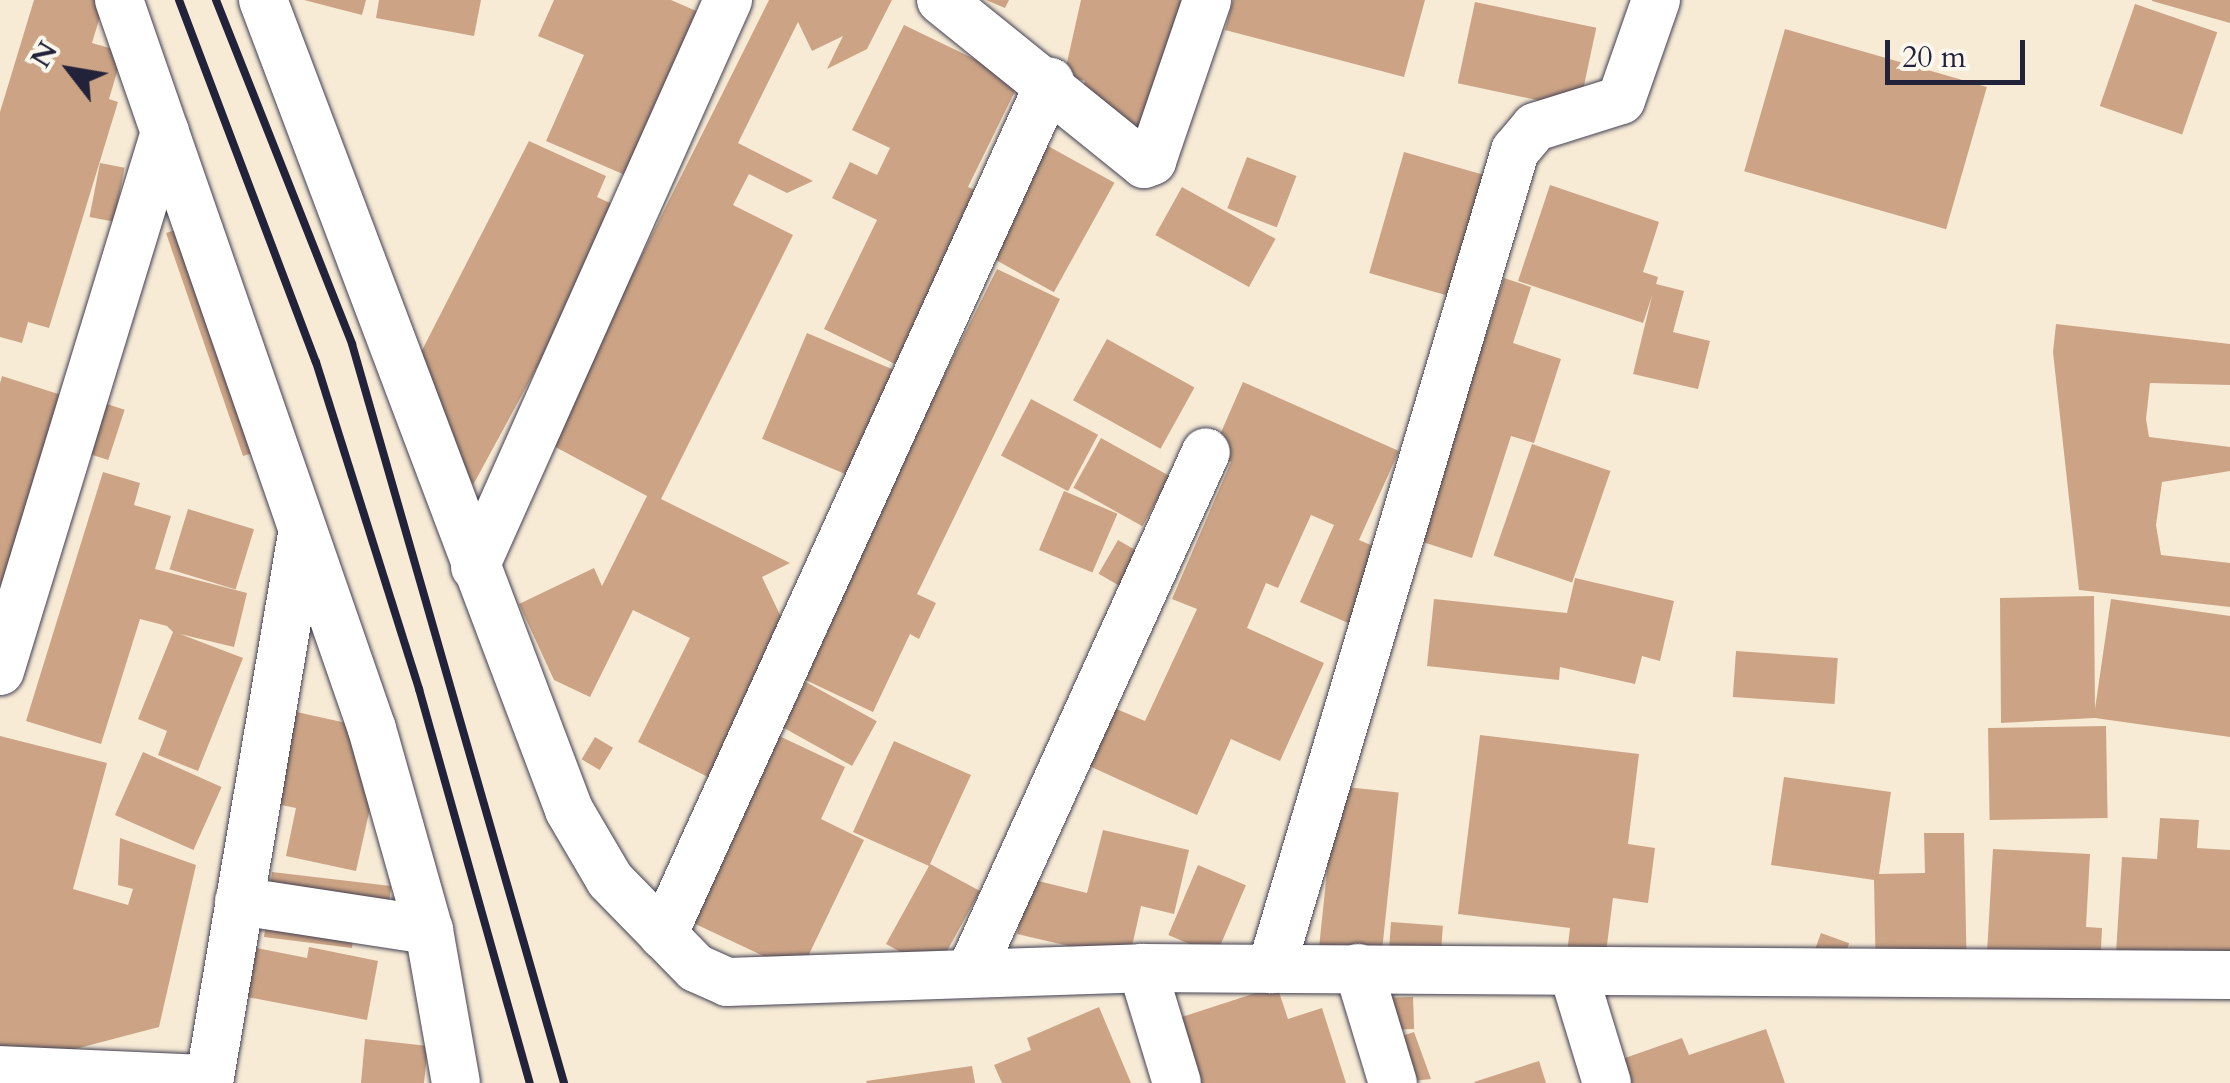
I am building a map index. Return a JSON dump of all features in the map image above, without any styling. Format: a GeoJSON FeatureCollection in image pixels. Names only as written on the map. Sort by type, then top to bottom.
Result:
{"type":"FeatureCollection","features":[{"type":"Feature","properties":{"kind":"street"},"geometry":{"type":"LineString","coordinates":[[119,0],[372,729],[429,930],[456,1083]]}},
{"type":"Feature","properties":{"kind":"street"},"geometry":{"type":"LineString","coordinates":[[262,0],[570,810],[610,880],[696,968],[727,982],[972,969],[1142,968],[2230,975]]}},
{"type":"Feature","properties":{"kind":"street"},"geometry":{"type":"LineString","coordinates":[[475,567],[728,0]]}},
{"type":"Feature","properties":{"kind":"street"},"geometry":{"type":"LineString","coordinates":[[941,0],[1050,82],[1136,160],[1152,160],[1207,0]]}},
{"type":"Feature","properties":{"kind":"street"},"geometry":{"type":"LineString","coordinates":[[1271,969],[1515,151],[1535,127],[1621,100],[1656,0]]}},
{"type":"Feature","properties":{"kind":"street"},"geometry":{"type":"LineString","coordinates":[[663,935],[1050,82]]}},
{"type":"Feature","properties":{"kind":"street"},"geometry":{"type":"LineString","coordinates":[[0,671],[165,132]]}},
{"type":"Feature","properties":{"kind":"street"},"geometry":{"type":"LineString","coordinates":[[972,969],[1206,452]]}},
{"type":"Feature","properties":{"kind":"street"},"geometry":{"type":"LineString","coordinates":[[0,1070],[209,1081],[303,527]]}},
{"type":"Feature","properties":{"kind":"street"},"geometry":{"type":"LineString","coordinates":[[239,901],[429,930]]}},
{"type":"Feature","properties":{"kind":"street"},"geometry":{"type":"LineString","coordinates":[[1142,968],[1178,1083]]}},
{"type":"Feature","properties":{"kind":"street"},"geometry":{"type":"LineString","coordinates":[[1358,968],[1393,1083]]}},
{"type":"Feature","properties":{"kind":"street"},"geometry":{"type":"LineString","coordinates":[[1573,972],[1607,1083]]}},
{"type":"Feature","properties":{"kind":"building"},"geometry":{"type":"Polygon","coordinates":[[[34,0],[105,0],[92,43],[123,52],[109,99],[118,102],[49,328],[28,322],[22,343],[0,337],[0,112],[34,0]]]}},
{"type":"Feature","properties":{"kind":"building"},"geometry":{"type":"Polygon","coordinates":[[[304,0],[366,0],[362,15],[304,0]]]}},
{"type":"Feature","properties":{"kind":"building"},"geometry":{"type":"Polygon","coordinates":[[[379,0],[481,0],[474,36],[376,18],[379,0]]]}},
{"type":"Feature","properties":{"kind":"building"},"geometry":{"type":"Polygon","coordinates":[[[554,0],[671,0],[710,17],[639,181],[546,141],[584,55],[538,36],[554,0]]]}},
{"type":"Feature","properties":{"kind":"building"},"geometry":{"type":"Polygon","coordinates":[[[769,0],[892,0],[867,49],[827,69],[843,36],[812,51],[798,22],[738,143],[813,181],[787,193],[749,174],[733,205],[793,235],[661,499],[790,563],[762,577],[790,636],[718,782],[638,742],[690,638],[633,610],[590,697],[554,680],[519,604],[594,568],[602,586],[647,496],[548,443],[769,0]]]}},
{"type":"Feature","properties":{"kind":"building"},"geometry":{"type":"Polygon","coordinates":[[[986,0],[1009,0],[1005,8],[986,0]]]}},
{"type":"Feature","properties":{"kind":"building"},"geometry":{"type":"Polygon","coordinates":[[[1081,0],[1194,0],[1161,149],[1074,129],[1085,81],[1064,76],[1081,0]]]}},
{"type":"Feature","properties":{"kind":"building"},"geometry":{"type":"Polygon","coordinates":[[[1233,0],[1425,0],[1404,77],[1225,30],[1233,0]]]}},
{"type":"Feature","properties":{"kind":"building"},"geometry":{"type":"Polygon","coordinates":[[[2230,0],[2230,23],[2152,1],[2230,0]]]}},
{"type":"Feature","properties":{"kind":"building"},"geometry":{"type":"Polygon","coordinates":[[[1475,2],[1596,28],[1579,109],[1458,83],[1475,2]]]}},
{"type":"Feature","properties":{"kind":"building"},"geometry":{"type":"Polygon","coordinates":[[[2135,4],[2217,32],[2182,134],[2100,106],[2135,4]]]}},
{"type":"Feature","properties":{"kind":"building"},"geometry":{"type":"Polygon","coordinates":[[[904,25],[1020,81],[968,187],[993,199],[938,277],[895,364],[824,329],[877,220],[832,198],[850,162],[877,175],[890,148],[852,130],[904,25]]]}},
{"type":"Feature","properties":{"kind":"building"},"geometry":{"type":"Polygon","coordinates":[[[1785,29],[1987,87],[1946,229],[1744,171],[1785,29]]]}},
{"type":"Feature","properties":{"kind":"building"},"geometry":{"type":"Polygon","coordinates":[[[529,141],[606,176],[597,197],[623,209],[473,485],[416,362],[529,141]]]}},
{"type":"Feature","properties":{"kind":"building"},"geometry":{"type":"Polygon","coordinates":[[[1048,146],[1114,183],[1054,292],[987,255],[1048,146]]]}},
{"type":"Feature","properties":{"kind":"building"},"geometry":{"type":"Polygon","coordinates":[[[1404,152],[1489,176],[1454,297],[1369,273],[1404,152]]]}},
{"type":"Feature","properties":{"kind":"building"},"geometry":{"type":"Polygon","coordinates":[[[1247,157],[1296,176],[1277,227],[1227,208],[1247,157]]]}},
{"type":"Feature","properties":{"kind":"building"},"geometry":{"type":"Polygon","coordinates":[[[100,163],[125,168],[114,222],[90,217],[100,163]]]}},
{"type":"Feature","properties":{"kind":"building"},"geometry":{"type":"Polygon","coordinates":[[[1550,185],[1659,222],[1643,272],[1658,277],[1656,284],[1684,291],[1673,332],[1710,341],[1698,389],[1633,374],[1652,296],[1643,323],[1518,281],[1550,185]]]}},
{"type":"Feature","properties":{"kind":"building"},"geometry":{"type":"Polygon","coordinates":[[[1182,187],[1276,239],[1249,287],[1155,235],[1182,187]]]}},
{"type":"Feature","properties":{"kind":"building"},"geometry":{"type":"Polygon","coordinates":[[[203,221],[262,450],[243,456],[166,233],[203,221]]]}},
{"type":"Feature","properties":{"kind":"building"},"geometry":{"type":"Polygon","coordinates":[[[997,269],[1060,299],[917,594],[936,603],[919,639],[910,634],[873,712],[795,675],[997,269]]]}},
{"type":"Feature","properties":{"kind":"building"},"geometry":{"type":"Polygon","coordinates":[[[1504,278],[1531,287],[1513,343],[1561,359],[1534,443],[1511,436],[1472,558],[1420,541],[1504,278]]]}},
{"type":"Feature","properties":{"kind":"building"},"geometry":{"type":"Polygon","coordinates":[[[2056,324],[2230,344],[2230,385],[2150,383],[2146,419],[2149,437],[2230,447],[2230,471],[2162,482],[2156,525],[2161,555],[2230,563],[2230,607],[2079,590],[2053,352],[2056,324]]]}},
{"type":"Feature","properties":{"kind":"building"},"geometry":{"type":"Polygon","coordinates":[[[807,333],[900,372],[855,478],[762,439],[807,333]]]}},
{"type":"Feature","properties":{"kind":"building"},"geometry":{"type":"Polygon","coordinates":[[[1107,339],[1194,387],[1161,449],[1073,400],[1107,339]]]}},
{"type":"Feature","properties":{"kind":"building"},"geometry":{"type":"Polygon","coordinates":[[[2,376],[74,399],[0,620],[0,383],[2,376]]]}},
{"type":"Feature","properties":{"kind":"building"},"geometry":{"type":"Polygon","coordinates":[[[1243,382],[1399,451],[1359,540],[1403,559],[1371,633],[1300,602],[1334,525],[1311,515],[1278,588],[1266,583],[1247,628],[1324,663],[1280,761],[1231,739],[1197,815],[1087,765],[1114,708],[1145,721],[1197,609],[1172,599],[1231,462],[1212,453],[1243,382]]]}},
{"type":"Feature","properties":{"kind":"building"},"geometry":{"type":"Polygon","coordinates":[[[1031,399],[1098,435],[1068,491],[1001,456],[1031,399]]]}},
{"type":"Feature","properties":{"kind":"building"},"geometry":{"type":"Polygon","coordinates":[[[98,401],[125,410],[108,460],[82,451],[98,401]]]}},
{"type":"Feature","properties":{"kind":"building"},"geometry":{"type":"Polygon","coordinates":[[[1101,438],[1170,476],[1142,526],[1073,488],[1101,438]]]}},
{"type":"Feature","properties":{"kind":"building"},"geometry":{"type":"Polygon","coordinates":[[[1532,444],[1610,471],[1572,583],[1494,556],[1532,444]]]}},
{"type":"Feature","properties":{"kind":"building"},"geometry":{"type":"Polygon","coordinates":[[[103,472],[140,483],[134,505],[171,516],[155,569],[247,593],[234,647],[180,634],[243,658],[198,771],[158,755],[167,731],[138,719],[173,632],[167,626],[140,619],[101,744],[26,721],[103,472]]]}},
{"type":"Feature","properties":{"kind":"building"},"geometry":{"type":"Polygon","coordinates":[[[1064,491],[1117,514],[1092,573],[1039,550],[1064,491]]]}},
{"type":"Feature","properties":{"kind":"building"},"geometry":{"type":"Polygon","coordinates":[[[188,509],[254,529],[236,589],[170,569],[188,509]]]}},
{"type":"Feature","properties":{"kind":"building"},"geometry":{"type":"Polygon","coordinates":[[[1118,540],[1151,559],[1131,593],[1098,574],[1118,540]]]}},
{"type":"Feature","properties":{"kind":"building"},"geometry":{"type":"Polygon","coordinates":[[[1575,578],[1674,601],[1660,661],[1642,656],[1635,684],[1560,667],[1559,680],[1427,666],[1434,599],[1567,613],[1575,578]]]}},
{"type":"Feature","properties":{"kind":"building"},"geometry":{"type":"Polygon","coordinates":[[[2094,596],[2095,709],[2111,599],[2230,616],[2230,737],[2095,718],[2001,723],[2000,598],[2094,596]]]}},
{"type":"Feature","properties":{"kind":"building"},"geometry":{"type":"Polygon","coordinates":[[[1736,651],[1838,658],[1835,704],[1733,697],[1736,651]]]}},
{"type":"Feature","properties":{"kind":"building"},"geometry":{"type":"Polygon","coordinates":[[[806,682],[877,721],[852,766],[781,727],[806,682]]]}},
{"type":"Feature","properties":{"kind":"building"},"geometry":{"type":"Polygon","coordinates":[[[292,711],[387,732],[356,871],[286,856],[296,808],[271,803],[292,711]]]}},
{"type":"Feature","properties":{"kind":"building"},"geometry":{"type":"Polygon","coordinates":[[[2106,726],[2108,818],[1990,820],[1988,728],[2106,726]]]}},
{"type":"Feature","properties":{"kind":"building"},"geometry":{"type":"Polygon","coordinates":[[[777,735],[845,767],[821,819],[864,840],[800,973],[689,921],[777,735]]]}},
{"type":"Feature","properties":{"kind":"building"},"geometry":{"type":"Polygon","coordinates":[[[1480,735],[1639,754],[1628,844],[1655,848],[1648,903],[1613,898],[1602,984],[1564,979],[1570,928],[1458,914],[1480,735]]]}},
{"type":"Feature","properties":{"kind":"building"},"geometry":{"type":"Polygon","coordinates":[[[0,736],[107,763],[73,889],[128,905],[133,889],[118,885],[120,838],[196,865],[159,1027],[14,1065],[0,1063],[0,736]]]}},
{"type":"Feature","properties":{"kind":"building"},"geometry":{"type":"Polygon","coordinates":[[[595,737],[613,748],[600,770],[582,759],[595,737]]]}},
{"type":"Feature","properties":{"kind":"building"},"geometry":{"type":"Polygon","coordinates":[[[894,741],[971,775],[930,864],[980,891],[936,971],[886,944],[929,866],[853,832],[894,741]]]}},
{"type":"Feature","properties":{"kind":"building"},"geometry":{"type":"Polygon","coordinates":[[[143,752],[222,787],[194,850],[115,815],[143,752]]]}},
{"type":"Feature","properties":{"kind":"building"},"geometry":{"type":"Polygon","coordinates":[[[1784,777],[1891,792],[1879,874],[1925,873],[1924,833],[1964,833],[1967,979],[1876,982],[1874,880],[1771,865],[1784,777]]]}},
{"type":"Feature","properties":{"kind":"building"},"geometry":{"type":"Polygon","coordinates":[[[1336,786],[1399,793],[1381,959],[1319,952],[1336,786]]]}},
{"type":"Feature","properties":{"kind":"building"},"geometry":{"type":"Polygon","coordinates":[[[2160,818],[2199,820],[2197,848],[2230,850],[2230,976],[2115,969],[2122,857],[2157,859],[2160,818]]]}},
{"type":"Feature","properties":{"kind":"building"},"geometry":{"type":"Polygon","coordinates":[[[1103,830],[1189,850],[1174,914],[1141,906],[1129,960],[1017,934],[1030,879],[1087,893],[1103,830]]]}},
{"type":"Feature","properties":{"kind":"building"},"geometry":{"type":"Polygon","coordinates":[[[1993,849],[2090,854],[2086,927],[2102,928],[2100,972],[1986,970],[1993,849]]]}},
{"type":"Feature","properties":{"kind":"building"},"geometry":{"type":"Polygon","coordinates":[[[1198,865],[1246,885],[1216,955],[1168,935],[1198,865]]]}},
{"type":"Feature","properties":{"kind":"building"},"geometry":{"type":"Polygon","coordinates":[[[272,872],[391,886],[386,932],[354,928],[352,948],[264,937],[272,872]]]}},
{"type":"Feature","properties":{"kind":"building"},"geometry":{"type":"Polygon","coordinates":[[[1391,922],[1443,926],[1441,956],[1389,952],[1391,922]]]}},
{"type":"Feature","properties":{"kind":"building"},"geometry":{"type":"Polygon","coordinates":[[[1821,933],[1849,943],[1836,979],[1808,969],[1821,933]]]}},
{"type":"Feature","properties":{"kind":"building"},"geometry":{"type":"Polygon","coordinates":[[[252,947],[307,958],[309,947],[378,961],[367,1020],[242,996],[252,947]]]}},
{"type":"Feature","properties":{"kind":"building"},"geometry":{"type":"Polygon","coordinates":[[[1277,986],[1288,1019],[1322,1008],[1346,1083],[1170,1083],[1151,1027],[1277,986]]]}},
{"type":"Feature","properties":{"kind":"building"},"geometry":{"type":"Polygon","coordinates":[[[1413,997],[1414,1029],[1372,1030],[1371,998],[1413,997]]]}},
{"type":"Feature","properties":{"kind":"building"},"geometry":{"type":"Polygon","coordinates":[[[1099,1007],[1131,1083],[1002,1083],[994,1065],[1031,1050],[1027,1038],[1099,1007]]]}},
{"type":"Feature","properties":{"kind":"building"},"geometry":{"type":"Polygon","coordinates":[[[1766,1029],[1785,1083],[1611,1083],[1605,1065],[1682,1038],[1689,1055],[1766,1029]]]}},
{"type":"Feature","properties":{"kind":"building"},"geometry":{"type":"Polygon","coordinates":[[[1414,1032],[1431,1079],[1395,1083],[1381,1043],[1414,1032]]]}},
{"type":"Feature","properties":{"kind":"building"},"geometry":{"type":"Polygon","coordinates":[[[365,1039],[428,1046],[424,1083],[361,1083],[365,1039]]]}},
{"type":"Feature","properties":{"kind":"building"},"geometry":{"type":"Polygon","coordinates":[[[1539,1061],[1546,1083],[1474,1082],[1539,1061]]]}},
{"type":"Feature","properties":{"kind":"building"},"geometry":{"type":"Polygon","coordinates":[[[972,1066],[975,1083],[866,1081],[972,1066]]]}},
{"type":"Feature","properties":{"kind":"railway"},"geometry":{"type":"LineString","coordinates":[[179,0],[316,362],[419,689],[530,1083]]}},
{"type":"Feature","properties":{"kind":"railway"},"geometry":{"type":"LineString","coordinates":[[216,0],[352,344],[564,1083]]}}]}
